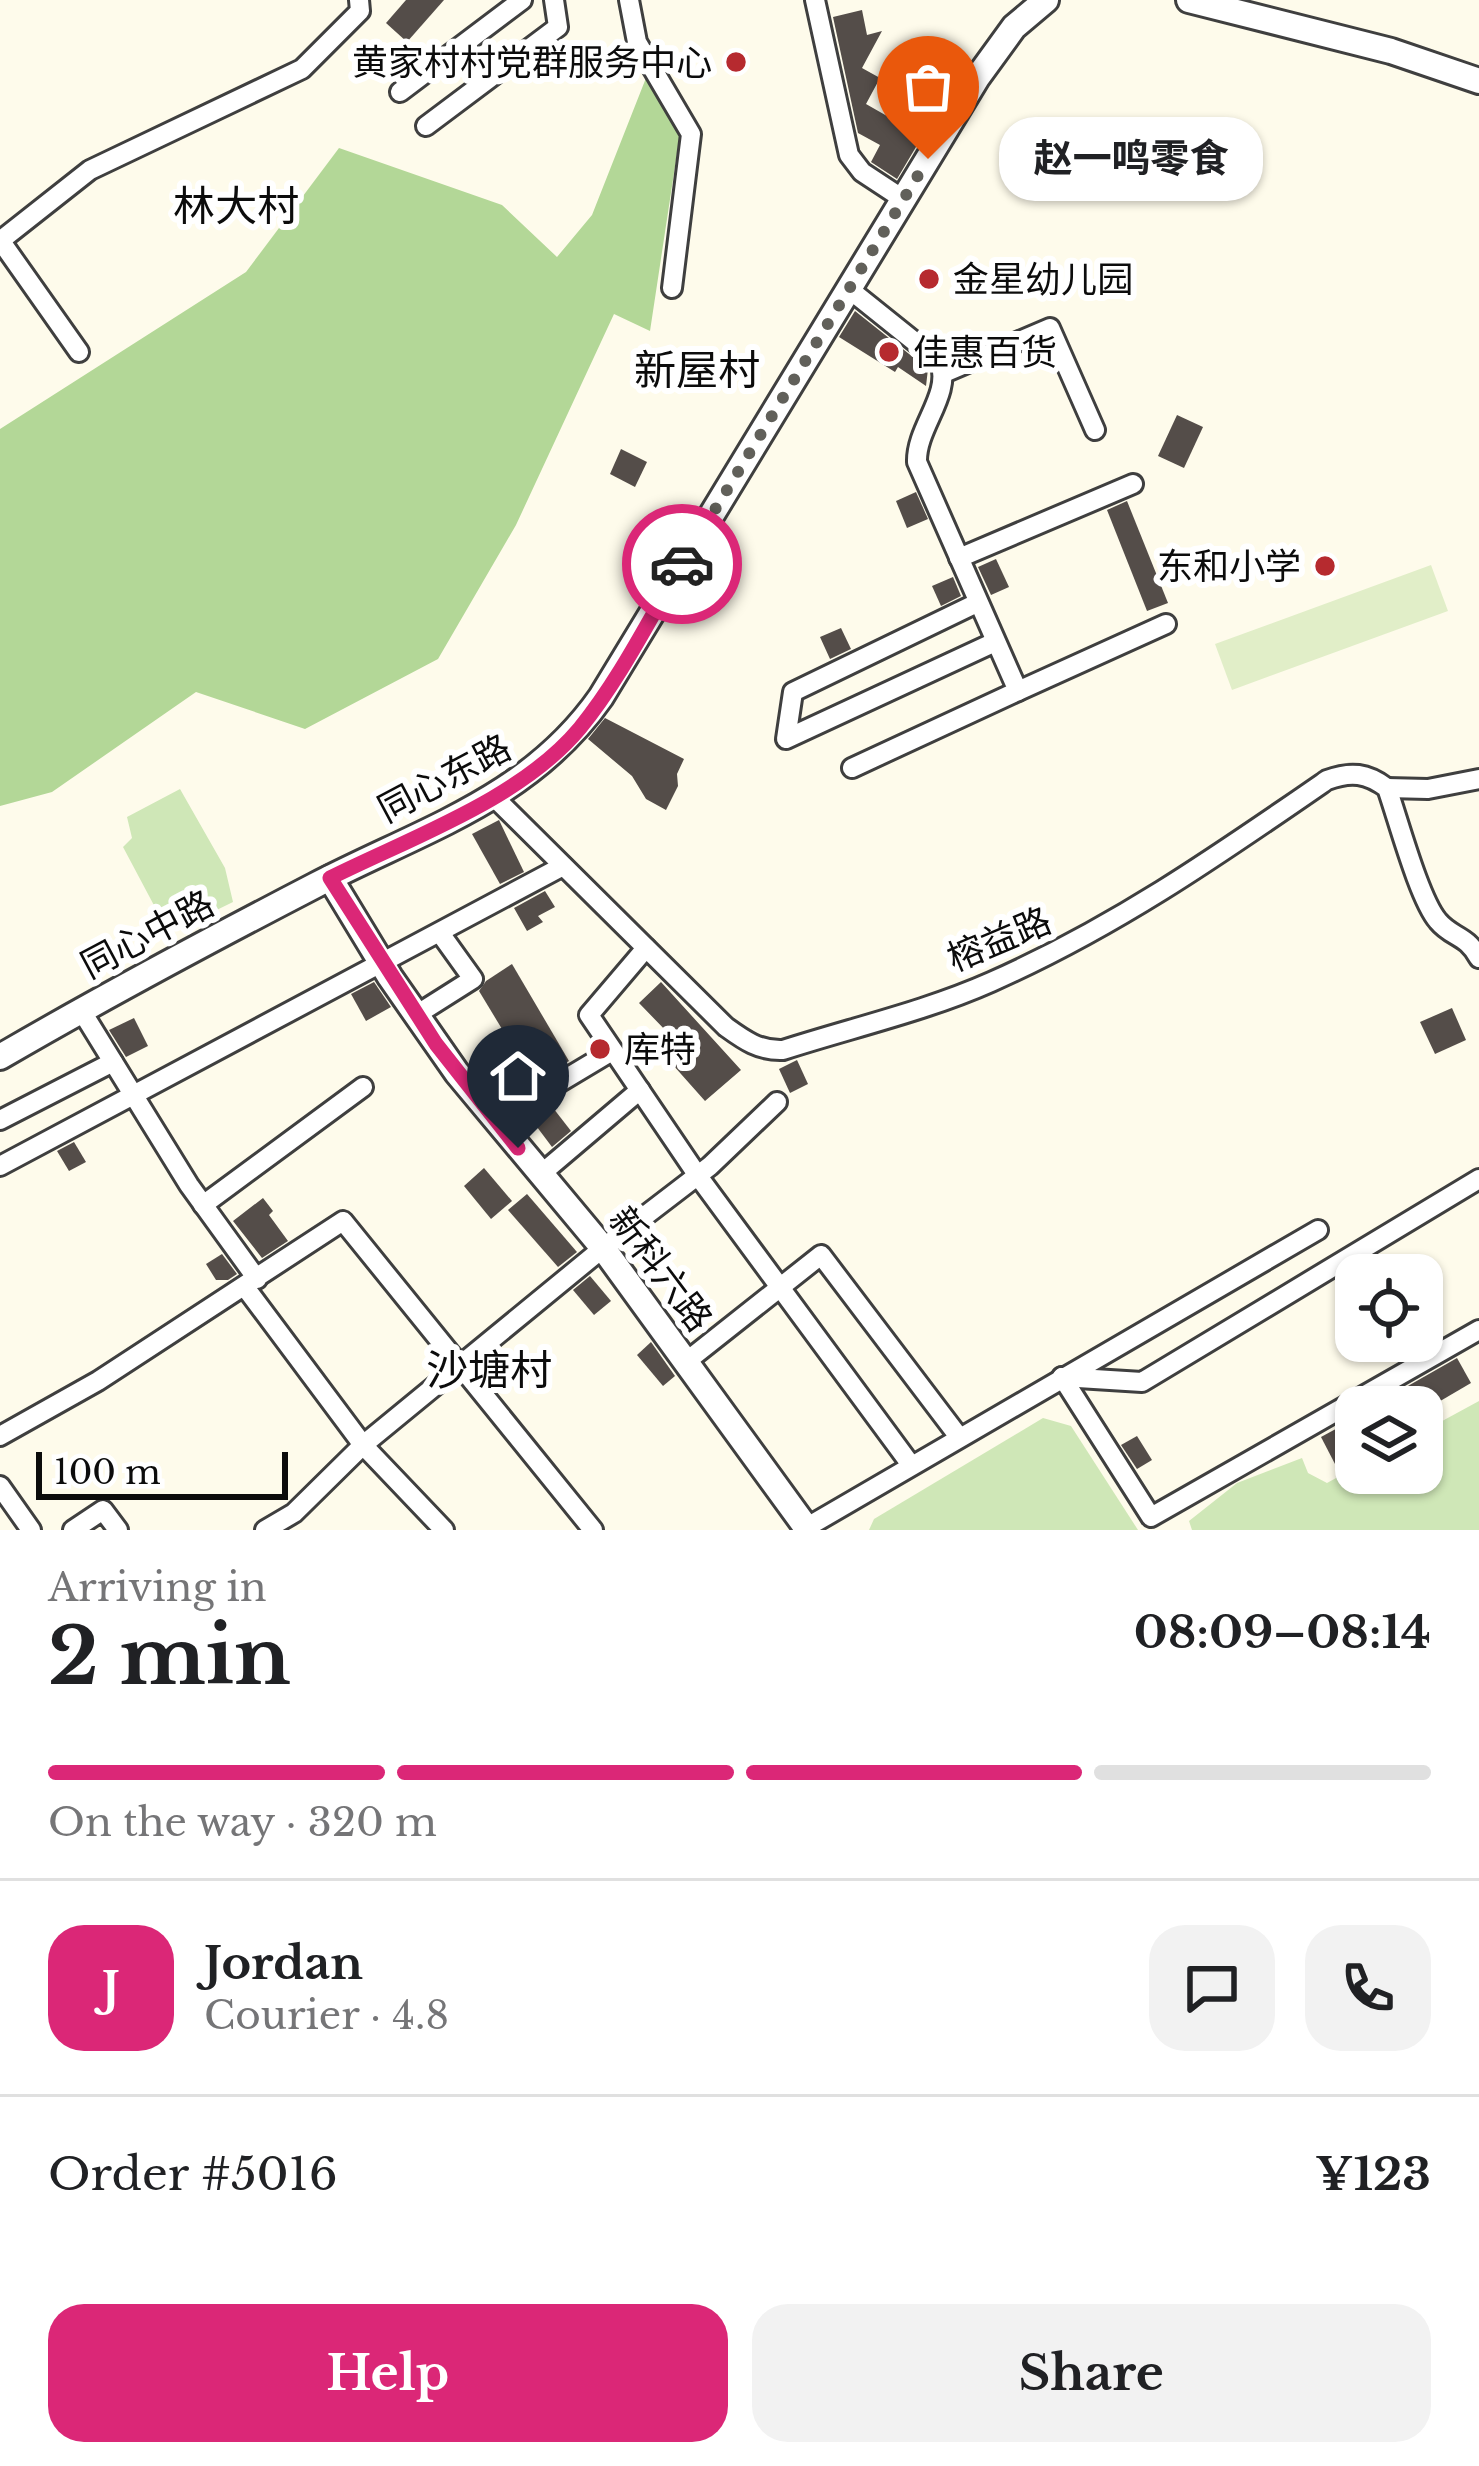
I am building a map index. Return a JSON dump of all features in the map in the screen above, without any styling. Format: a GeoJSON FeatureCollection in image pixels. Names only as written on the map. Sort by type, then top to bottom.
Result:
{"type":"FeatureCollection","features":[{"type":"Feature","properties":{"kind":"street"},"geometry":{"type":"LineString","coordinates":[[79,352],[0,240],[90,170],[302,69],[360,10],[359,0]]}},
{"type":"Feature","properties":{"kind":"street"},"geometry":{"type":"LineString","coordinates":[[400,92],[522,0]]}},
{"type":"Feature","properties":{"kind":"street"},"geometry":{"type":"LineString","coordinates":[[426,126],[558,27],[554,0]]}},
{"type":"Feature","properties":{"kind":"street"},"geometry":{"type":"LineString","coordinates":[[629,0],[637,42],[691,134],[672,288]]}},
{"type":"Feature","properties":{"kind":"street"},"geometry":{"type":"LineString","coordinates":[[815,0],[849,154],[862,172],[903,199]]}},
{"type":"Feature","properties":{"kind":"street","name":"同心东路"},"geometry":{"type":"LineString","coordinates":[[330,878],[494,796],[553,756],[602,698],[994,52],[1046,0]]}},
{"type":"Feature","properties":{"kind":"street"},"geometry":{"type":"LineString","coordinates":[[1189,0],[1391,51],[1479,81]]}},
{"type":"Feature","properties":{"kind":"street"},"geometry":{"type":"LineString","coordinates":[[849,289],[934,353],[944,373],[920,438],[917,462],[1018,691]]}},
{"type":"Feature","properties":{"kind":"street"},"geometry":{"type":"LineString","coordinates":[[944,373],[1050,328],[1095,430]]}},
{"type":"Feature","properties":{"kind":"street"},"geometry":{"type":"LineString","coordinates":[[958,558],[1133,484]]}},
{"type":"Feature","properties":{"kind":"street"},"geometry":{"type":"LineString","coordinates":[[977,603],[793,692],[786,739],[995,642]]}},
{"type":"Feature","properties":{"kind":"street"},"geometry":{"type":"LineString","coordinates":[[852,768],[1166,624]]}},
{"type":"Feature","properties":{"kind":"street","name":"榕益路"},"geometry":{"type":"LineString","coordinates":[[494,796],[726,1027],[747,1043],[769,1051],[986,985],[1075,942],[1162,893],[1328,780],[1359,774],[1387,788],[1428,789],[1479,779]]}},
{"type":"Feature","properties":{"kind":"street"},"geometry":{"type":"LineString","coordinates":[[1387,788],[1431,910],[1449,930],[1471,943],[1479,958]]}},
{"type":"Feature","properties":{"kind":"street"},"geometry":{"type":"LineString","coordinates":[[0,1166],[563,866]]}},
{"type":"Feature","properties":{"kind":"street","name":"新科六路"},"geometry":{"type":"LineString","coordinates":[[330,878],[416,1015],[495,1121],[603,1248],[805,1529]]}},
{"type":"Feature","properties":{"kind":"street","name":"同心中路"},"geometry":{"type":"LineString","coordinates":[[0,1057],[330,878]]}},
{"type":"Feature","properties":{"kind":"street"},"geometry":{"type":"LineString","coordinates":[[416,1015],[473,979],[440,933]]}},
{"type":"Feature","properties":{"kind":"street"},"geometry":{"type":"LineString","coordinates":[[646,948],[589,1015],[698,1176],[911,1465]]}},
{"type":"Feature","properties":{"kind":"street"},"geometry":{"type":"LineString","coordinates":[[81,1010],[250,1283],[363,1445],[444,1530]]}},
{"type":"Feature","properties":{"kind":"street"},"geometry":{"type":"LineString","coordinates":[[495,1121],[613,1051]]}},
{"type":"Feature","properties":{"kind":"street"},"geometry":{"type":"LineString","coordinates":[[0,1120],[113,1062]]}},
{"type":"Feature","properties":{"kind":"street"},"geometry":{"type":"LineString","coordinates":[[203,1205],[363,1087]]}},
{"type":"Feature","properties":{"kind":"street"},"geometry":{"type":"LineString","coordinates":[[541,1174],[640,1090]]}},
{"type":"Feature","properties":{"kind":"street"},"geometry":{"type":"LineString","coordinates":[[265,1530],[294,1513],[363,1445],[698,1176],[777,1102]]}},
{"type":"Feature","properties":{"kind":"street"},"geometry":{"type":"LineString","coordinates":[[1062,1377],[1142,1382],[1479,1179]]}},
{"type":"Feature","properties":{"kind":"street"},"geometry":{"type":"LineString","coordinates":[[0,1436],[98,1381],[344,1221],[593,1530]]}},
{"type":"Feature","properties":{"kind":"street"},"geometry":{"type":"LineString","coordinates":[[805,1529],[1318,1229]]}},
{"type":"Feature","properties":{"kind":"street"},"geometry":{"type":"LineString","coordinates":[[687,1361],[821,1255],[959,1437]]}},
{"type":"Feature","properties":{"kind":"street"},"geometry":{"type":"LineString","coordinates":[[1062,1377],[1151,1517],[1479,1330]]}},
{"type":"Feature","properties":{"kind":"street"},"geometry":{"type":"LineString","coordinates":[[0,1486],[31,1530]]}},
{"type":"Feature","properties":{"kind":"street"},"geometry":{"type":"LineString","coordinates":[[73,1530],[103,1510],[118,1530]]}},
{"type":"Feature","properties":{"kind":"green space"},"geometry":{"type":"Polygon","coordinates":[[[666,73],[684,107],[650,331],[614,314],[516,525],[438,659],[305,729],[196,692],[52,792],[0,806],[0,429],[246,272],[339,148],[502,205],[557,257],[592,215],[646,78],[666,73]]]}},
{"type":"Feature","properties":{"kind":"green space"},"geometry":{"type":"Polygon","coordinates":[[[1431,565],[1448,611],[1232,690],[1215,644],[1431,565]]]}},
{"type":"Feature","properties":{"kind":"green space"},"geometry":{"type":"Polygon","coordinates":[[[180,789],[225,868],[233,902],[184,926],[165,926],[123,847],[132,838],[127,817],[180,789]]]}},
{"type":"Feature","properties":{"kind":"green space"},"geometry":{"type":"Polygon","coordinates":[[[1479,1401],[1479,1530],[1192,1530],[1189,1521],[1237,1483],[1302,1458],[1308,1473],[1327,1483],[1335,1479],[1335,1494],[1443,1494],[1443,1421],[1479,1401]]]}},
{"type":"Feature","properties":{"kind":"green space"},"geometry":{"type":"Polygon","coordinates":[[[1043,1418],[1071,1426],[1138,1530],[869,1530],[874,1519],[1043,1418]]]}},
{"type":"Feature","properties":{"kind":"building"},"geometry":{"type":"Polygon","coordinates":[[[406,0],[444,0],[407,42],[386,23],[406,0]]]}},
{"type":"Feature","properties":{"kind":"building"},"geometry":{"type":"Polygon","coordinates":[[[862,10],[867,35],[882,31],[862,68],[880,78],[866,104],[894,120],[901,108],[929,125],[897,179],[871,162],[880,145],[858,133],[833,17],[862,10]]]}},
{"type":"Feature","properties":{"kind":"building"},"geometry":{"type":"Polygon","coordinates":[[[855,311],[928,369],[926,386],[839,337],[855,311]]]}},
{"type":"Feature","properties":{"kind":"building"},"geometry":{"type":"Polygon","coordinates":[[[1177,415],[1203,427],[1184,468],[1158,456],[1177,415]]]}},
{"type":"Feature","properties":{"kind":"building"},"geometry":{"type":"Polygon","coordinates":[[[621,449],[647,462],[635,487],[610,474],[621,449]]]}},
{"type":"Feature","properties":{"kind":"building"},"geometry":{"type":"Polygon","coordinates":[[[916,492],[928,519],[907,528],[896,501],[916,492]]]}},
{"type":"Feature","properties":{"kind":"building"},"geometry":{"type":"Polygon","coordinates":[[[1127,501],[1168,603],[1147,611],[1107,510],[1127,501]]]}},
{"type":"Feature","properties":{"kind":"building"},"geometry":{"type":"Polygon","coordinates":[[[996,559],[1009,587],[991,595],[978,567],[996,559]]]}},
{"type":"Feature","properties":{"kind":"building"},"geometry":{"type":"Polygon","coordinates":[[[953,577],[961,596],[941,606],[932,586],[953,577]]]}},
{"type":"Feature","properties":{"kind":"building"},"geometry":{"type":"Polygon","coordinates":[[[841,628],[851,649],[830,659],[820,637],[841,628]]]}},
{"type":"Feature","properties":{"kind":"building"},"geometry":{"type":"Polygon","coordinates":[[[605,718],[684,759],[666,810],[646,799],[632,776],[588,739],[605,718]]]}},
{"type":"Feature","properties":{"kind":"building"},"geometry":{"type":"Polygon","coordinates":[[[499,820],[524,872],[500,884],[472,834],[499,820]]]}},
{"type":"Feature","properties":{"kind":"building"},"geometry":{"type":"Polygon","coordinates":[[[545,891],[555,907],[538,916],[543,922],[527,931],[514,908],[545,891]]]}},
{"type":"Feature","properties":{"kind":"building"},"geometry":{"type":"Polygon","coordinates":[[[512,964],[569,1061],[534,1082],[479,991],[512,964]]]}},
{"type":"Feature","properties":{"kind":"building"},"geometry":{"type":"Polygon","coordinates":[[[374,982],[391,1007],[366,1021],[351,994],[374,982]]]}},
{"type":"Feature","properties":{"kind":"building"},"geometry":{"type":"Polygon","coordinates":[[[661,982],[741,1070],[705,1101],[657,1047],[669,1034],[639,1003],[661,982]]]}},
{"type":"Feature","properties":{"kind":"building"},"geometry":{"type":"Polygon","coordinates":[[[1452,1008],[1466,1040],[1435,1054],[1420,1022],[1452,1008]]]}},
{"type":"Feature","properties":{"kind":"building"},"geometry":{"type":"Polygon","coordinates":[[[134,1018],[148,1046],[126,1057],[109,1030],[134,1018]]]}},
{"type":"Feature","properties":{"kind":"building"},"geometry":{"type":"Polygon","coordinates":[[[797,1060],[808,1084],[790,1093],[779,1069],[797,1060]]]}},
{"type":"Feature","properties":{"kind":"building"},"geometry":{"type":"Polygon","coordinates":[[[550,1104],[571,1131],[552,1147],[531,1119],[550,1104]]]}},
{"type":"Feature","properties":{"kind":"building"},"geometry":{"type":"Polygon","coordinates":[[[74,1142],[86,1162],[69,1171],[57,1151],[74,1142]]]}},
{"type":"Feature","properties":{"kind":"building"},"geometry":{"type":"Polygon","coordinates":[[[484,1168],[512,1201],[491,1219],[464,1186],[484,1168]]]}},
{"type":"Feature","properties":{"kind":"building"},"geometry":{"type":"Polygon","coordinates":[[[527,1194],[577,1252],[558,1267],[508,1210],[527,1194]]]}},
{"type":"Feature","properties":{"kind":"building"},"geometry":{"type":"Polygon","coordinates":[[[263,1198],[288,1241],[262,1258],[233,1221],[263,1198]]]}},
{"type":"Feature","properties":{"kind":"building"},"geometry":{"type":"Polygon","coordinates":[[[222,1254],[237,1274],[216,1280],[206,1264],[222,1254]]]}},
{"type":"Feature","properties":{"kind":"building"},"geometry":{"type":"Polygon","coordinates":[[[590,1276],[611,1301],[594,1315],[573,1290],[590,1276]]]}},
{"type":"Feature","properties":{"kind":"building"},"geometry":{"type":"Polygon","coordinates":[[[651,1342],[675,1376],[663,1386],[637,1355],[651,1342]]]}},
{"type":"Feature","properties":{"kind":"building"},"geometry":{"type":"Polygon","coordinates":[[[1457,1358],[1471,1383],[1443,1399],[1443,1386],[1408,1386],[1457,1358]]]}},
{"type":"Feature","properties":{"kind":"building"},"geometry":{"type":"Polygon","coordinates":[[[1335,1429],[1335,1464],[1321,1437],[1335,1429]]]}},
{"type":"Feature","properties":{"kind":"building"},"geometry":{"type":"Polygon","coordinates":[[[1137,1436],[1152,1460],[1137,1469],[1121,1445],[1137,1436]]]}},
{"type":"Feature","properties":{"kind":"way so far"},"geometry":{"type":"LineString","coordinates":[[682,564],[928,159]]}},
{"type":"Feature","properties":{"kind":"place","name":"黄家村村党群服务中心"},"geometry":{"type":"Point","coordinates":[736,62]}},
{"type":"Feature","properties":{"kind":"place","name":"赵一鸣零食"},"geometry":{"type":"Point","coordinates":[928,159]}},
{"type":"Feature","properties":{"kind":"place","name":"金星幼儿园"},"geometry":{"type":"Point","coordinates":[929,279]}},
{"type":"Feature","properties":{"kind":"place","name":"佳惠百货"},"geometry":{"type":"Point","coordinates":[889,352]}},
{"type":"Feature","properties":{"kind":"place","name":"东和小学"},"geometry":{"type":"Point","coordinates":[1325,566]}},
{"type":"Feature","properties":{"kind":"place","name":"库特"},"geometry":{"type":"Point","coordinates":[600,1049]}},
{"type":"Feature","properties":{"kind":"district","name":"林大村"},"geometry":{"type":"Point","coordinates":[236,206]}},
{"type":"Feature","properties":{"kind":"district","name":"新屋村"},"geometry":{"type":"Point","coordinates":[697,370]}},
{"type":"Feature","properties":{"kind":"district","name":"沙塘村"},"geometry":{"type":"Point","coordinates":[489,1370]}},
{"type":"Feature","properties":{"kind":"route"},"geometry":{"type":"LineString","coordinates":[[518,1148],[436,1044],[330,878],[494,796],[553,756],[602,698],[682,564]]}}]}
